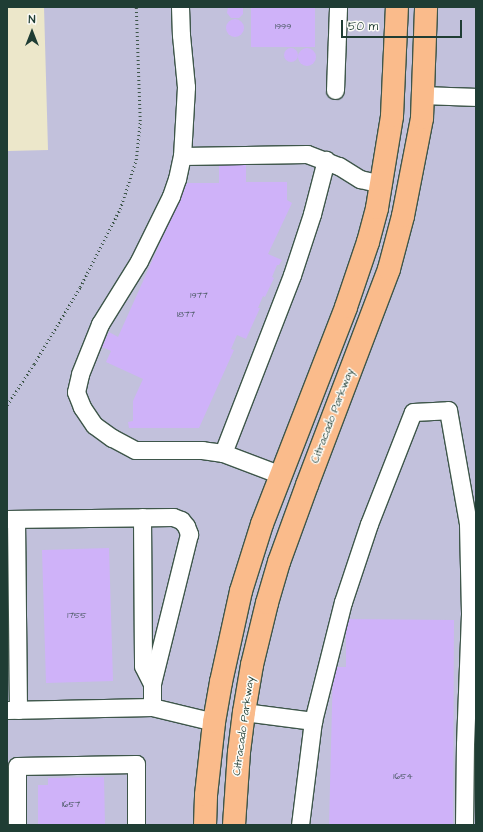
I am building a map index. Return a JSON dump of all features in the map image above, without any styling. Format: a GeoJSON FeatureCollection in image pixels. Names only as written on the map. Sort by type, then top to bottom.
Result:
{"type":"FeatureCollection","features":[{"type":"Feature","properties":{"kind":"main road"},"geometry":{"type":"LineString","coordinates":[[205,825],[207,788],[214,722],[221,682],[241,591],[262,524],[368,242],[382,184],[392,116],[397,7]]}},
{"type":"Feature","properties":{"kind":"main road","name":"Citracado Parkway"},"geometry":{"type":"LineString","coordinates":[[234,825],[239,752],[244,712],[252,665],[267,603],[279,562],[307,485],[391,262],[412,179],[421,122],[426,7]]}},
{"type":"Feature","properties":{"kind":"main road"},"geometry":{"type":"LineString","coordinates":[[281,475],[307,485]]}},
{"type":"Feature","properties":{"kind":"lane"},"geometry":{"type":"LineString","coordinates":[[180,7],[186,87],[182,156],[177,180],[171,196],[139,261],[100,324],[80,374],[76,392],[82,407],[94,425],[112,438],[135,450],[202,450],[223,453],[281,475]]}},
{"type":"Feature","properties":{"kind":"lane"},"geometry":{"type":"LineString","coordinates":[[335,90],[338,7]]}},
{"type":"Feature","properties":{"kind":"lane"},"geometry":{"type":"LineString","coordinates":[[423,95],[476,97]]}},
{"type":"Feature","properties":{"kind":"lane"},"geometry":{"type":"LineString","coordinates":[[182,156],[307,154],[326,160],[360,179],[382,184]]}},
{"type":"Feature","properties":{"kind":"lane"},"geometry":{"type":"LineString","coordinates":[[223,453],[292,275],[312,214],[326,160]]}},
{"type":"Feature","properties":{"kind":"lane"},"geometry":{"type":"LineString","coordinates":[[300,825],[313,721],[343,602],[369,524],[413,412],[448,410],[468,524],[470,614],[465,744],[464,825]]}},
{"type":"Feature","properties":{"kind":"lane"},"geometry":{"type":"LineString","coordinates":[[142,517],[143,666],[152,684]]}},
{"type":"Feature","properties":{"kind":"lane"},"geometry":{"type":"LineString","coordinates":[[152,707],[152,684],[189,534],[186,526],[181,520],[173,517],[12,519],[12,710],[152,707],[214,722]]}},
{"type":"Feature","properties":{"kind":"lane"},"geometry":{"type":"LineString","coordinates":[[244,712],[313,721]]}},
{"type":"Feature","properties":{"kind":"lane"},"geometry":{"type":"LineString","coordinates":[[17,825],[17,766],[136,764],[136,825]]}},
{"type":"Feature","properties":{"kind":"path"},"geometry":{"type":"LineString","coordinates":[[7,405],[34,364],[80,287],[120,210],[136,160],[140,121],[136,7]]}},
{"type":"Feature","properties":{"kind":"shaded area"},"geometry":{"type":"Polygon","coordinates":[[[44,7],[476,7],[476,825],[7,825],[7,151],[48,150],[44,7]]]}},
{"type":"Feature","properties":{"kind":"building"},"geometry":{"type":"Polygon","coordinates":[[[228,7],[243,7],[243,14],[239,18],[231,18],[227,13],[228,7]]]}},
{"type":"Feature","properties":{"kind":"building"},"geometry":{"type":"Polygon","coordinates":[[[251,7],[315,7],[315,47],[251,47],[251,7]]]}},
{"type":"Feature","properties":{"kind":"building"},"geometry":{"type":"Polygon","coordinates":[[[235,19],[241,22],[244,28],[241,34],[235,37],[229,34],[226,28],[229,22],[235,19]]]}},
{"type":"Feature","properties":{"kind":"building"},"geometry":{"type":"Polygon","coordinates":[[[291,48],[296,50],[298,55],[296,60],[291,62],[286,60],[284,55],[286,50],[291,48]]]}},
{"type":"Feature","properties":{"kind":"building"},"geometry":{"type":"Polygon","coordinates":[[[307,48],[313,51],[316,57],[313,63],[307,66],[301,63],[298,57],[301,51],[307,48]]]}},
{"type":"Feature","properties":{"kind":"building"},"geometry":{"type":"Polygon","coordinates":[[[219,164],[246,164],[246,182],[287,182],[287,200],[292,203],[268,254],[282,260],[279,265],[277,265],[272,277],[274,278],[265,297],[263,296],[258,308],[260,308],[246,339],[237,335],[231,349],[234,350],[199,428],[129,428],[128,422],[133,421],[133,401],[143,379],[106,362],[111,351],[102,347],[109,332],[118,337],[187,183],[219,183],[219,164]]]}},
{"type":"Feature","properties":{"kind":"building"},"geometry":{"type":"Polygon","coordinates":[[[109,548],[113,681],[46,683],[42,550],[109,548]]]}},
{"type":"Feature","properties":{"kind":"building"},"geometry":{"type":"Polygon","coordinates":[[[346,619],[454,620],[453,825],[329,825],[333,667],[346,667],[346,619]]]}},
{"type":"Feature","properties":{"kind":"building"},"geometry":{"type":"Polygon","coordinates":[[[104,777],[105,825],[38,825],[38,785],[48,785],[48,778],[104,777]]]}}]}
